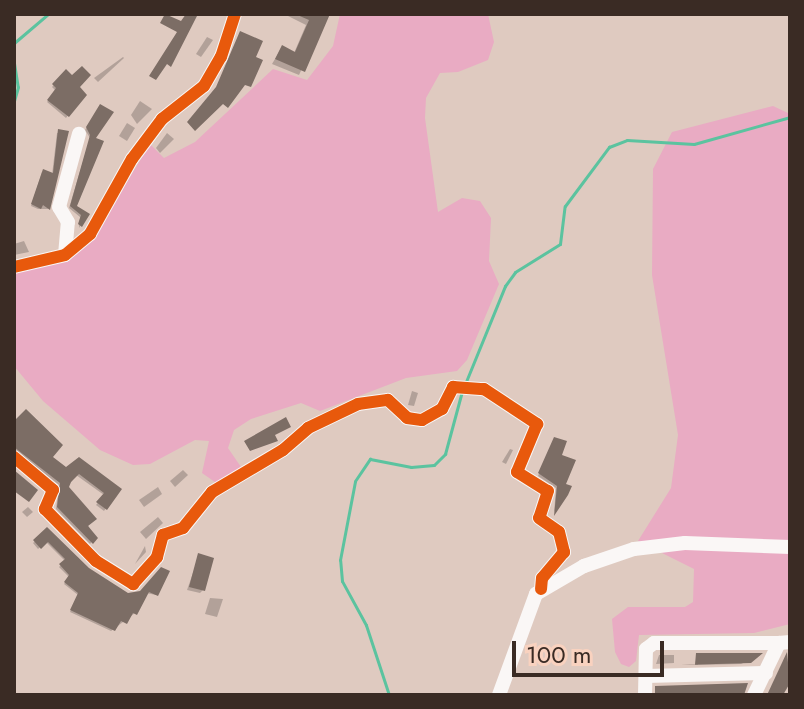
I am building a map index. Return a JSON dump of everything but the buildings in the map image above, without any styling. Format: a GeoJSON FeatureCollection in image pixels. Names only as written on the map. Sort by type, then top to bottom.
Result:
{"type":"FeatureCollection","features":[{"type":"Feature","properties":{"kind":"street"},"geometry":{"type":"LineString","coordinates":[[15,267],[65,255],[90,234],[132,159],[162,119],[204,86],[221,57],[235,14]]}},
{"type":"Feature","properties":{"kind":"street"},"geometry":{"type":"LineString","coordinates":[[65,255],[68,222],[59,207],[79,134]]}},
{"type":"Feature","properties":{"kind":"street"},"geometry":{"type":"LineString","coordinates":[[14,457],[53,490],[45,509],[96,561],[133,584],[157,557],[163,535],[183,528],[212,492],[286,448],[305,430],[358,404],[385,400],[407,418],[422,420],[442,409],[453,387],[470,387],[501,397],[537,424],[517,472],[548,491],[539,518],[560,533],[564,552],[542,578],[541,589],[499,695]]}},
{"type":"Feature","properties":{"kind":"street"},"geometry":{"type":"LineString","coordinates":[[541,589],[584,566],[634,549],[685,543],[790,547]]}},
{"type":"Feature","properties":{"kind":"street"},"geometry":{"type":"LineString","coordinates":[[754,695],[784,642]]}},
{"type":"Feature","properties":{"kind":"street"},"geometry":{"type":"LineString","coordinates":[[645,695],[646,649],[654,643],[784,642]]}},
{"type":"Feature","properties":{"kind":"street"},"geometry":{"type":"LineString","coordinates":[[646,676],[766,673]]}},
{"type":"Feature","properties":{"kind":"shaded area"},"geometry":{"type":"Polygon","coordinates":[[[340,14],[488,14],[494,42],[488,60],[458,72],[440,73],[426,98],[425,118],[438,212],[462,198],[480,201],[491,218],[489,261],[499,284],[467,360],[457,371],[406,378],[320,411],[301,403],[251,419],[234,430],[228,448],[241,467],[235,481],[222,487],[202,473],[209,441],[195,440],[150,464],[133,465],[100,450],[43,401],[14,366],[14,269],[90,243],[150,144],[164,158],[195,142],[273,69],[307,80],[333,46],[340,14]]]}},
{"type":"Feature","properties":{"kind":"shaded area"},"geometry":{"type":"Polygon","coordinates":[[[773,106],[790,114],[790,624],[754,633],[639,635],[636,661],[629,667],[621,664],[615,652],[612,619],[628,607],[685,607],[693,602],[694,569],[638,541],[671,488],[678,435],[652,275],[653,169],[672,132],[773,106]]]}},
{"type":"Feature","properties":{"kind":"waterway"},"geometry":{"type":"LineString","coordinates":[[14,43],[48,14]]}},
{"type":"Feature","properties":{"kind":"waterway"},"geometry":{"type":"LineString","coordinates":[[14,63],[18,87],[14,101]]}},
{"type":"Feature","properties":{"kind":"waterway"},"geometry":{"type":"LineString","coordinates":[[465,384],[505,286],[515,272],[560,244],[565,206],[609,147],[627,140],[694,144],[790,117]]}},
{"type":"Feature","properties":{"kind":"waterway"},"geometry":{"type":"LineString","coordinates":[[389,695],[366,625],[342,581],[340,560],[355,481],[370,459],[411,467],[434,465],[445,454],[462,391]]}},
{"type":"Feature","properties":{"kind":"cycle path"},"geometry":{"type":"LineString","coordinates":[[14,267],[65,255],[90,234],[132,159],[162,119],[204,86],[221,57],[235,14]]}},
{"type":"Feature","properties":{"kind":"cycle path"},"geometry":{"type":"LineString","coordinates":[[14,457],[53,490],[45,509],[96,561],[133,584],[157,557],[163,535],[183,528],[212,492],[283,450],[308,428],[358,404],[388,400],[407,418],[422,420],[442,409],[453,387],[484,389],[537,424],[517,472],[548,491],[539,518],[559,532],[564,552],[542,578],[541,589]]}}]}
